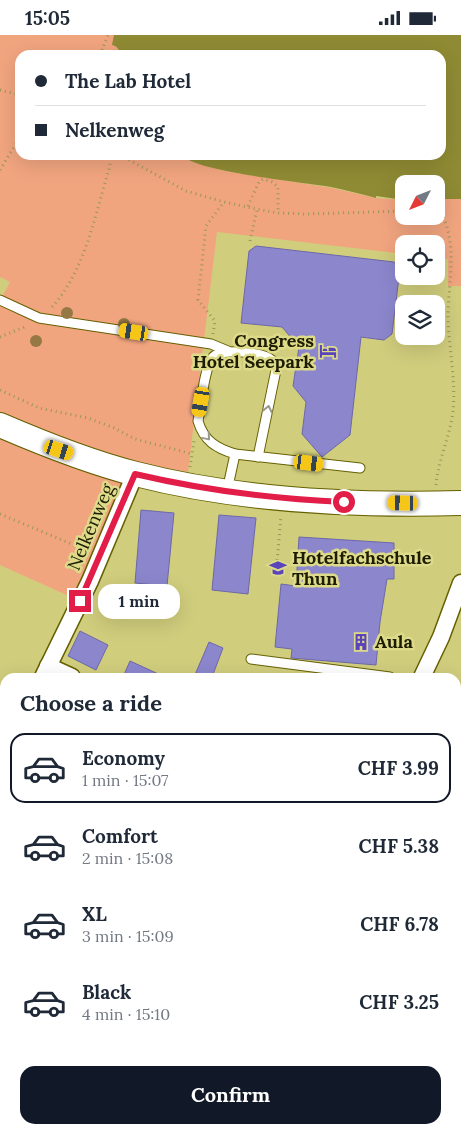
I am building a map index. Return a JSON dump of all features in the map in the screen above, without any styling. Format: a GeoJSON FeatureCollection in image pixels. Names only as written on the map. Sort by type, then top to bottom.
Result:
{"type":"FeatureCollection","features":[{"type":"Feature","properties":{"kind":"street"},"geometry":{"type":"LineString","coordinates":[[0,425],[59,450],[135,474],[188,485],[283,498],[336,502],[461,503]]}},
{"type":"Feature","properties":{"kind":"street","name":"Nelkenweg"},"geometry":{"type":"LineString","coordinates":[[46,672],[90,581],[135,474]]}},
{"type":"Feature","properties":{"kind":"street"},"geometry":{"type":"LineString","coordinates":[[424,673],[441,637],[461,583]]}},
{"type":"Feature","properties":{"kind":"lane"},"geometry":{"type":"LineString","coordinates":[[0,300],[39,318],[212,344],[229,351],[269,358],[275,365],[276,370],[258,457]]}},
{"type":"Feature","properties":{"kind":"lane"},"geometry":{"type":"LineString","coordinates":[[229,351],[220,352],[213,356],[208,365],[198,421],[200,429],[218,449],[234,454],[360,469]]}},
{"type":"Feature","properties":{"kind":"lane"},"geometry":{"type":"LineString","coordinates":[[227,491],[234,454]]}},
{"type":"Feature","properties":{"kind":"lane"},"geometry":{"type":"LineString","coordinates":[[251,659],[359,673]]}},
{"type":"Feature","properties":{"kind":"path"},"geometry":{"type":"LineString","coordinates":[[102,50],[108,35]]}},
{"type":"Feature","properties":{"kind":"path"},"geometry":{"type":"LineString","coordinates":[[0,90],[15,94]]}},
{"type":"Feature","properties":{"kind":"path"},"geometry":{"type":"LineString","coordinates":[[0,170],[15,145]]}},
{"type":"Feature","properties":{"kind":"path"},"geometry":{"type":"LineString","coordinates":[[0,337],[20,330],[39,318],[64,293],[84,254],[110,166],[110,160]]}},
{"type":"Feature","properties":{"kind":"path"},"geometry":{"type":"LineString","coordinates":[[129,160],[186,191],[256,209],[278,213],[306,214],[395,211]]}},
{"type":"Feature","properties":{"kind":"path"},"geometry":{"type":"LineString","coordinates":[[248,206],[259,182],[262,179],[272,181],[278,187],[278,213]]}},
{"type":"Feature","properties":{"kind":"path"},"geometry":{"type":"LineString","coordinates":[[212,344],[215,321],[198,300],[206,226],[224,202]]}},
{"type":"Feature","properties":{"kind":"path"},"geometry":{"type":"LineString","coordinates":[[250,241],[256,209]]}},
{"type":"Feature","properties":{"kind":"path"},"geometry":{"type":"LineString","coordinates":[[434,503],[438,468],[453,411],[453,380],[448,318],[452,257],[445,219]]}},
{"type":"Feature","properties":{"kind":"path"},"geometry":{"type":"LineString","coordinates":[[0,390],[39,408],[88,418],[135,439],[192,454]]}},
{"type":"Feature","properties":{"kind":"path"},"geometry":{"type":"LineString","coordinates":[[188,485],[198,421]]}},
{"type":"Feature","properties":{"kind":"path"},"geometry":{"type":"LineString","coordinates":[[276,575],[283,498]]}},
{"type":"Feature","properties":{"kind":"path"},"geometry":{"type":"LineString","coordinates":[[0,514],[100,556]]}},
{"type":"Feature","properties":{"kind":"shaded area"},"geometry":{"type":"Polygon","coordinates":[[[0,35],[114,35],[118,50],[15,50],[15,160],[189,160],[230,172],[332,188],[376,198],[395,199],[395,225],[445,225],[445,199],[461,199],[461,286],[448,286],[448,259],[445,259],[445,235],[395,235],[395,253],[217,232],[188,472],[149,465],[147,469],[0,416],[0,301],[10,282],[0,277],[0,35]]]}},
{"type":"Feature","properties":{"kind":"shaded area"},"geometry":{"type":"Polygon","coordinates":[[[114,35],[461,35],[461,199],[445,199],[445,175],[395,175],[395,199],[376,196],[376,198],[331,187],[228,171],[189,160],[446,160],[446,50],[118,50],[112,45],[114,35]]]}},
{"type":"Feature","properties":{"kind":"shaded area"},"geometry":{"type":"Polygon","coordinates":[[[0,433],[131,487],[80,601],[0,565],[0,433]]]}},
{"type":"Feature","properties":{"kind":"building","name":"Congress Hotel Seepark"},"geometry":{"type":"Polygon","coordinates":[[[256,246],[395,263],[395,285],[398,285],[397,295],[395,295],[392,334],[384,340],[361,337],[350,435],[322,457],[302,434],[306,402],[293,386],[299,347],[282,327],[241,323],[249,251],[256,246]]]}},
{"type":"Feature","properties":{"kind":"building"},"geometry":{"type":"Polygon","coordinates":[[[141,510],[174,513],[167,586],[135,583],[141,510]]]}},
{"type":"Feature","properties":{"kind":"building"},"geometry":{"type":"Polygon","coordinates":[[[219,515],[256,518],[248,594],[212,590],[219,515]]]}},
{"type":"Feature","properties":{"kind":"building"},"geometry":{"type":"Polygon","coordinates":[[[299,537],[394,543],[394,579],[387,579],[376,665],[291,658],[292,649],[275,647],[281,584],[296,586],[299,537]]]}},
{"type":"Feature","properties":{"kind":"building"},"geometry":{"type":"Polygon","coordinates":[[[80,631],[108,645],[96,670],[68,656],[80,631]]]}},
{"type":"Feature","properties":{"kind":"building"},"geometry":{"type":"Polygon","coordinates":[[[209,642],[223,648],[214,673],[196,673],[209,642]]]}},
{"type":"Feature","properties":{"kind":"building"},"geometry":{"type":"Polygon","coordinates":[[[130,661],[156,673],[125,673],[130,661]]]}},
{"type":"Feature","properties":{"kind":"place","name":"Congress Hotel Seepark"},"geometry":{"type":"Point","coordinates":[328,351]}},
{"type":"Feature","properties":{"kind":"place","name":"Hotelfachschule Thun"},"geometry":{"type":"Point","coordinates":[278,568]}},
{"type":"Feature","properties":{"kind":"place","name":"Aula"},"geometry":{"type":"Point","coordinates":[361,642]}},
{"type":"Feature","properties":{"kind":"route"},"geometry":{"type":"LineString","coordinates":[[80,601],[135,474],[227,491],[313,501],[344,502]]}}]}
